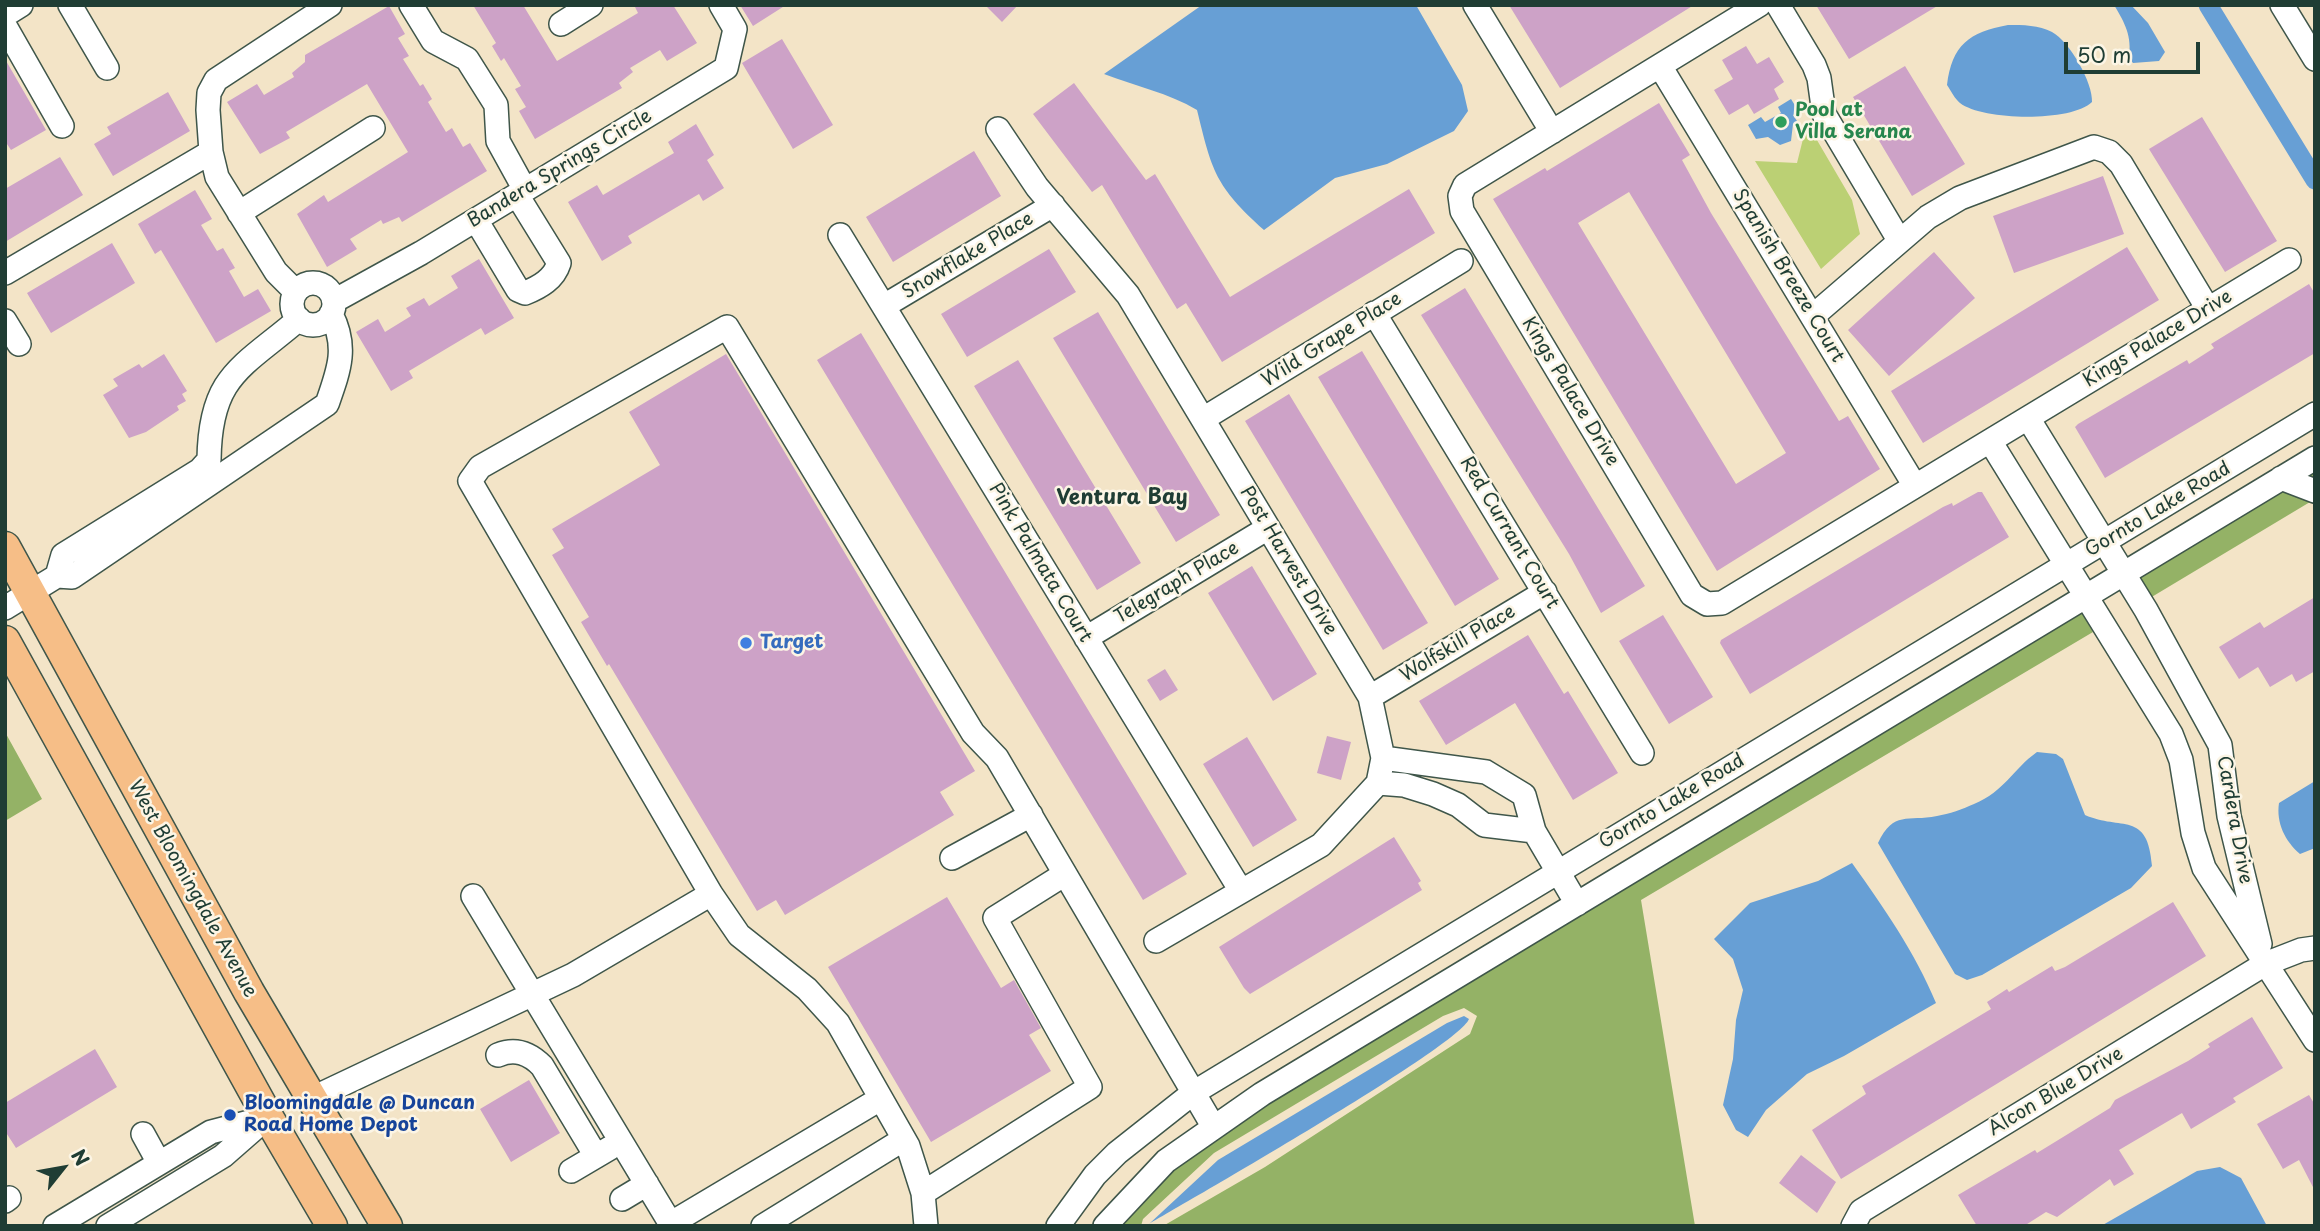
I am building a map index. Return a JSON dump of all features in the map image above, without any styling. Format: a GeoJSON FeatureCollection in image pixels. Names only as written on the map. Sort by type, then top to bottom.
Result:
{"type":"FeatureCollection","features":[{"type":"Feature","properties":{"kind":"main road","name":"West Bloomingdale Avenue"},"geometry":{"type":"LineString","coordinates":[[5,547],[18,600],[189,884],[311,1099],[387,1226]]}},
{"type":"Feature","properties":{"kind":"main road"},"geometry":{"type":"LineString","coordinates":[[5,641],[268,1117],[332,1226]]}},
{"type":"Feature","properties":{"kind":"main road"},"geometry":{"type":"LineString","coordinates":[[268,1117],[311,1099]]}},
{"type":"Feature","properties":{"kind":"street"},"geometry":{"type":"LineString","coordinates":[[5,15],[22,5]]}},
{"type":"Feature","properties":{"kind":"street"},"geometry":{"type":"LineString","coordinates":[[70,5],[107,68]]}},
{"type":"Feature","properties":{"kind":"street"},"geometry":{"type":"LineString","coordinates":[[296,292],[276,272],[217,177],[211,152],[209,93],[216,80],[330,5]]}},
{"type":"Feature","properties":{"kind":"street"},"geometry":{"type":"LineString","coordinates":[[411,5],[433,41],[467,59],[496,105],[498,141],[521,192],[559,263],[553,276],[536,289],[525,293],[518,290],[476,220]]}},
{"type":"Feature","properties":{"kind":"street"},"geometry":{"type":"LineString","coordinates":[[561,24],[591,5]]}},
{"type":"Feature","properties":{"kind":"street","name":"Bandera Springs Circle"},"geometry":{"type":"LineString","coordinates":[[332,307],[726,68],[735,29],[721,5]]}},
{"type":"Feature","properties":{"kind":"street"},"geometry":{"type":"LineString","coordinates":[[1475,5],[1552,132]]}},
{"type":"Feature","properties":{"kind":"street","name":"Kings Palace Drive"},"geometry":{"type":"LineString","coordinates":[[1759,5],[1465,185],[1460,196],[1462,211],[1692,595],[1707,604],[1722,603],[2289,260]]}},
{"type":"Feature","properties":{"kind":"street"},"geometry":{"type":"LineString","coordinates":[[1778,5],[1814,65],[1824,114],[1899,240]]}},
{"type":"Feature","properties":{"kind":"street"},"geometry":{"type":"LineString","coordinates":[[2281,5],[2315,59]]}},
{"type":"Feature","properties":{"kind":"street"},"geometry":{"type":"LineString","coordinates":[[5,26],[62,126]]}},
{"type":"Feature","properties":{"kind":"street","name":"Spanish Breeze Court"},"geometry":{"type":"LineString","coordinates":[[1660,66],[1915,486]]}},
{"type":"Feature","properties":{"kind":"street"},"geometry":{"type":"LineString","coordinates":[[240,213],[373,128]]}},
{"type":"Feature","properties":{"kind":"street","name":"Post Harvest Drive"},"geometry":{"type":"LineString","coordinates":[[998,129],[1037,187],[1128,295],[1370,697],[1383,758],[1378,783]]}},
{"type":"Feature","properties":{"kind":"street"},"geometry":{"type":"LineString","coordinates":[[1813,316],[1899,240],[1960,198],[2094,147],[2109,152],[2121,164],[2208,309]]}},
{"type":"Feature","properties":{"kind":"street"},"geometry":{"type":"LineString","coordinates":[[5,274],[211,152]]}},
{"type":"Feature","properties":{"kind":"street","name":"Snowflake Place"},"geometry":{"type":"LineString","coordinates":[[884,306],[1053,205]]}},
{"type":"Feature","properties":{"kind":"street","name":"Pink Palmata Court"},"geometry":{"type":"LineString","coordinates":[[840,234],[1241,891]]}},
{"type":"Feature","properties":{"kind":"street","name":"Wild Grape Place"},"geometry":{"type":"LineString","coordinates":[[1203,419],[1461,261]]}},
{"type":"Feature","properties":{"kind":"street"},"geometry":{"type":"LineString","coordinates":[[18,600],[57,576],[72,578],[327,404],[340,368],[341,332],[327,288],[307,284],[296,292],[292,305],[299,319],[315,325],[332,307]]}},
{"type":"Feature","properties":{"kind":"street","name":"Red Currant Court"},"geometry":{"type":"LineString","coordinates":[[1374,313],[1642,753]]}},
{"type":"Feature","properties":{"kind":"street"},"geometry":{"type":"LineString","coordinates":[[57,576],[63,555],[200,470],[209,460],[209,439],[225,385],[248,358],[299,319]]}},
{"type":"Feature","properties":{"kind":"street"},"geometry":{"type":"LineString","coordinates":[[5,321],[19,344]]}},
{"type":"Feature","properties":{"kind":"street"},"geometry":{"type":"LineString","coordinates":[[926,1226],[923,1193],[904,1139],[830,1012],[792,976],[738,935],[711,894],[470,481],[480,467],[727,327],[973,733],[997,758],[1213,1126]]}},
{"type":"Feature","properties":{"kind":"street","name":"Gornto Lake Road"},"geometry":{"type":"LineString","coordinates":[[1058,1226],[1095,1175],[1118,1153],[1193,1093],[2315,414]]}},
{"type":"Feature","properties":{"kind":"street"},"geometry":{"type":"LineString","coordinates":[[2028,418],[2122,575]]}},
{"type":"Feature","properties":{"kind":"street"},"geometry":{"type":"LineString","coordinates":[[1990,441],[2085,597]]}},
{"type":"Feature","properties":{"kind":"street","name":"Gornto Lake Road"},"geometry":{"type":"LineString","coordinates":[[1105,1226],[1150,1176],[1213,1126],[2315,458]]}},
{"type":"Feature","properties":{"kind":"street"},"geometry":{"type":"LineString","coordinates":[[2281,478],[2315,491]]}},
{"type":"Feature","properties":{"kind":"street","name":"Telegraph Place"},"geometry":{"type":"LineString","coordinates":[[1086,638],[1268,528]]}},
{"type":"Feature","properties":{"kind":"street","name":"Cardera Drive"},"geometry":{"type":"LineString","coordinates":[[2122,575],[2146,610],[2220,745],[2232,829],[2265,964]]}},
{"type":"Feature","properties":{"kind":"street","name":"Wolfskill Place"},"geometry":{"type":"LineString","coordinates":[[1370,697],[1545,592]]}},
{"type":"Feature","properties":{"kind":"street","name":"Cardera Drive"},"geometry":{"type":"LineString","coordinates":[[2085,597],[2171,734],[2181,760],[2204,868],[2315,1040]]}},
{"type":"Feature","properties":{"kind":"street"},"geometry":{"type":"LineString","coordinates":[[1383,758],[1486,772],[1524,795],[1534,831],[1577,904]]}},
{"type":"Feature","properties":{"kind":"street"},"geometry":{"type":"LineString","coordinates":[[1458,805],[1465,770]]}},
{"type":"Feature","properties":{"kind":"street"},"geometry":{"type":"LineString","coordinates":[[1156,940],[1321,845],[1378,783],[1404,785],[1458,805],[1484,825],[1534,831]]}},
{"type":"Feature","properties":{"kind":"street"},"geometry":{"type":"LineString","coordinates":[[952,858],[1031,815]]}},
{"type":"Feature","properties":{"kind":"street"},"geometry":{"type":"LineString","coordinates":[[2196,839],[2232,829]]}},
{"type":"Feature","properties":{"kind":"street"},"geometry":{"type":"LineString","coordinates":[[923,1193],[1090,1087],[995,918],[1065,874]]}},
{"type":"Feature","properties":{"kind":"street"},"geometry":{"type":"LineString","coordinates":[[311,1099],[573,975],[711,894]]}},
{"type":"Feature","properties":{"kind":"street"},"geometry":{"type":"LineString","coordinates":[[473,896],[671,1225],[698,1218],[880,1098]]}},
{"type":"Feature","properties":{"kind":"street","name":"Alcon Blue Drive"},"geometry":{"type":"LineString","coordinates":[[1853,1226],[1861,1211],[2265,964],[2314,942]]}},
{"type":"Feature","properties":{"kind":"street"},"geometry":{"type":"LineString","coordinates":[[498,1055],[518,1051],[531,1056],[542,1066],[596,1156]]}},
{"type":"Feature","properties":{"kind":"street"},"geometry":{"type":"LineString","coordinates":[[55,1226],[211,1132],[268,1117]]}},
{"type":"Feature","properties":{"kind":"street"},"geometry":{"type":"LineString","coordinates":[[108,1226],[223,1156],[268,1117]]}},
{"type":"Feature","properties":{"kind":"street"},"geometry":{"type":"LineString","coordinates":[[143,1134],[159,1163]]}},
{"type":"Feature","properties":{"kind":"street"},"geometry":{"type":"LineString","coordinates":[[763,1226],[904,1139]]}},
{"type":"Feature","properties":{"kind":"street"},"geometry":{"type":"LineString","coordinates":[[571,1171],[621,1141]]}},
{"type":"Feature","properties":{"kind":"street"},"geometry":{"type":"LineString","coordinates":[[622,1199],[647,1184]]}},
{"type":"Feature","properties":{"kind":"green space"},"geometry":{"type":"Polygon","coordinates":[[[1807,123],[1852,200],[1860,234],[1821,269],[1755,161],[1797,163],[1807,123]]]}},
{"type":"Feature","properties":{"kind":"green space"},"geometry":{"type":"Polygon","coordinates":[[[2315,468],[2315,499],[2150,598],[2137,577],[2315,468]]]}},
{"type":"Feature","properties":{"kind":"green space"},"geometry":{"type":"Polygon","coordinates":[[[2081,611],[2093,632],[1641,900],[1695,1226],[1163,1226],[1265,1167],[1470,1034],[1477,1016],[1464,1008],[1443,1016],[1214,1153],[1143,1219],[1141,1226],[1118,1226],[1172,1168],[1268,1102],[2081,611]]]}},
{"type":"Feature","properties":{"kind":"green space"},"geometry":{"type":"Polygon","coordinates":[[[5,732],[42,799],[5,821],[5,732]]]}},
{"type":"Feature","properties":{"kind":"water"},"geometry":{"type":"Polygon","coordinates":[[[1202,5],[1416,5],[1462,85],[1468,111],[1454,131],[1387,164],[1335,178],[1264,230],[1225,189],[1212,163],[1197,110],[1163,94],[1104,74],[1202,5]]]}},
{"type":"Feature","properties":{"kind":"water"},"geometry":{"type":"Polygon","coordinates":[[[2114,5],[2131,5],[2148,23],[2165,52],[2159,61],[2133,63],[2129,58],[2127,30],[2114,5]]]}},
{"type":"Feature","properties":{"kind":"water"},"geometry":{"type":"Polygon","coordinates":[[[2008,25],[2042,28],[2059,37],[2085,74],[2092,102],[2082,109],[2066,113],[2027,117],[1988,113],[1960,103],[1947,85],[1949,71],[1958,50],[1983,32],[2008,25]]]}},
{"type":"Feature","properties":{"kind":"water","name":"Pool at Villa Serana"},"geometry":{"type":"Polygon","coordinates":[[[1791,99],[1799,112],[1793,115],[1797,121],[1793,124],[1791,141],[1780,145],[1768,137],[1756,139],[1748,125],[1761,117],[1765,122],[1781,113],[1778,107],[1791,99]]]}},
{"type":"Feature","properties":{"kind":"water"},"geometry":{"type":"Polygon","coordinates":[[[2037,752],[2056,754],[2063,759],[2085,815],[2139,829],[2149,848],[2152,866],[2131,888],[1982,975],[1967,980],[1955,974],[1878,843],[1890,826],[1902,819],[1946,814],[1985,799],[2037,752]]]}},
{"type":"Feature","properties":{"kind":"water"},"geometry":{"type":"Polygon","coordinates":[[[2315,781],[2315,848],[2300,854],[2283,831],[2279,818],[2279,803],[2315,781]]]}},
{"type":"Feature","properties":{"kind":"water"},"geometry":{"type":"Polygon","coordinates":[[[1852,863],[1909,948],[1936,1003],[1807,1074],[1766,1110],[1748,1137],[1736,1130],[1723,1105],[1743,990],[1733,959],[1714,939],[1750,903],[1818,881],[1852,863]]]}},
{"type":"Feature","properties":{"kind":"water"},"geometry":{"type":"Polygon","coordinates":[[[1464,1016],[1469,1019],[1454,1035],[1421,1059],[1267,1155],[1149,1224],[1218,1160],[1447,1023],[1464,1016]]]}},
{"type":"Feature","properties":{"kind":"water"},"geometry":{"type":"Polygon","coordinates":[[[2220,1167],[2241,1178],[2267,1226],[2101,1226],[2197,1171],[2220,1167]]]}},
{"type":"Feature","properties":{"kind":"building"},"geometry":{"type":"Polygon","coordinates":[[[473,5],[523,5],[557,61],[638,13],[634,5],[673,5],[697,43],[667,61],[660,50],[630,68],[633,72],[619,83],[622,88],[535,139],[519,111],[526,107],[515,89],[521,86],[504,58],[501,61],[492,46],[496,43],[473,5]]]}},
{"type":"Feature","properties":{"kind":"building"},"geometry":{"type":"Polygon","coordinates":[[[740,5],[786,5],[753,26],[740,5]]]}},
{"type":"Feature","properties":{"kind":"building"},"geometry":{"type":"Polygon","coordinates":[[[985,5],[1018,5],[1002,22],[985,5]]]}},
{"type":"Feature","properties":{"kind":"building"},"geometry":{"type":"Polygon","coordinates":[[[1509,5],[1694,5],[1560,88],[1509,5]]]}},
{"type":"Feature","properties":{"kind":"building"},"geometry":{"type":"Polygon","coordinates":[[[1816,5],[1939,5],[1849,59],[1816,5]]]}},
{"type":"Feature","properties":{"kind":"building"},"geometry":{"type":"Polygon","coordinates":[[[389,6],[405,34],[398,38],[409,56],[403,59],[432,99],[428,102],[446,132],[452,128],[463,147],[470,143],[487,171],[402,222],[399,217],[383,224],[381,220],[350,239],[357,249],[327,267],[297,214],[324,195],[328,202],[408,152],[367,84],[286,132],[290,138],[260,154],[227,102],[257,84],[264,95],[294,77],[292,73],[305,62],[305,55],[389,6]]]}},
{"type":"Feature","properties":{"kind":"building"},"geometry":{"type":"Polygon","coordinates":[[[782,39],[833,125],[793,149],[742,63],[782,39]]]}},
{"type":"Feature","properties":{"kind":"building"},"geometry":{"type":"Polygon","coordinates":[[[1746,46],[1757,64],[1769,57],[1784,82],[1774,89],[1779,99],[1754,114],[1748,104],[1729,115],[1714,90],[1733,79],[1722,60],[1746,46]]]}},
{"type":"Feature","properties":{"kind":"building"},"geometry":{"type":"Polygon","coordinates":[[[5,59],[46,130],[11,150],[5,141],[5,59]]]}},
{"type":"Feature","properties":{"kind":"building"},"geometry":{"type":"Polygon","coordinates":[[[1905,66],[1965,164],[1912,196],[1853,97],[1905,66]]]}},
{"type":"Feature","properties":{"kind":"building"},"geometry":{"type":"Polygon","coordinates":[[[1074,83],[1146,180],[1155,174],[1230,297],[1409,189],[1435,233],[1222,362],[1186,303],[1177,309],[1102,185],[1092,192],[1033,114],[1074,83]]]}},
{"type":"Feature","properties":{"kind":"building"},"geometry":{"type":"Polygon","coordinates":[[[168,92],[190,131],[113,176],[94,144],[111,134],[107,127],[168,92]]]}},
{"type":"Feature","properties":{"kind":"building"},"geometry":{"type":"Polygon","coordinates":[[[1659,103],[1690,155],[1682,160],[1711,213],[1839,421],[1848,416],[1880,469],[1717,571],[1493,199],[1545,168],[1547,171],[1659,103]],[[1629,192],[1578,223],[1736,484],[1786,453],[1629,192]]]}},
{"type":"Feature","properties":{"kind":"building"},"geometry":{"type":"Polygon","coordinates":[[[2202,117],[2277,241],[2225,272],[2149,149],[2202,117]]]}},
{"type":"Feature","properties":{"kind":"building"},"geometry":{"type":"Polygon","coordinates":[[[696,124],[714,155],[707,160],[724,188],[703,201],[699,194],[628,236],[632,243],[602,261],[568,202],[597,185],[603,195],[674,153],[668,142],[696,124]]]}},
{"type":"Feature","properties":{"kind":"building"},"geometry":{"type":"Polygon","coordinates":[[[974,151],[1001,196],[893,262],[866,217],[974,151]]]}},
{"type":"Feature","properties":{"kind":"building"},"geometry":{"type":"Polygon","coordinates":[[[60,157],[83,195],[5,242],[5,189],[60,157]]]}},
{"type":"Feature","properties":{"kind":"building"},"geometry":{"type":"Polygon","coordinates":[[[2103,176],[2124,234],[2014,273],[1993,216],[2103,176]]]}},
{"type":"Feature","properties":{"kind":"building"},"geometry":{"type":"Polygon","coordinates":[[[195,190],[212,219],[201,225],[217,251],[223,248],[235,268],[229,271],[244,297],[258,289],[271,311],[216,343],[161,250],[155,254],[138,224],[195,190]]]}},
{"type":"Feature","properties":{"kind":"building"},"geometry":{"type":"Polygon","coordinates":[[[112,243],[135,283],[51,333],[27,293],[112,243]]]}},
{"type":"Feature","properties":{"kind":"building"},"geometry":{"type":"Polygon","coordinates":[[[2127,247],[2159,300],[1923,443],[1891,391],[2127,247]]]}},
{"type":"Feature","properties":{"kind":"building"},"geometry":{"type":"Polygon","coordinates":[[[1049,249],[1076,292],[967,357],[941,314],[1049,249]]]}},
{"type":"Feature","properties":{"kind":"building"},"geometry":{"type":"Polygon","coordinates":[[[1934,252],[1975,298],[1889,376],[1848,330],[1934,252]]]}},
{"type":"Feature","properties":{"kind":"building"},"geometry":{"type":"Polygon","coordinates":[[[479,259],[514,318],[485,335],[481,328],[409,371],[413,378],[391,391],[356,332],[378,319],[385,332],[411,316],[406,308],[424,298],[429,306],[458,288],[451,276],[479,259]]]}},
{"type":"Feature","properties":{"kind":"building"},"geometry":{"type":"Polygon","coordinates":[[[2309,284],[2315,294],[2315,353],[2105,478],[2075,427],[2078,424],[2187,360],[2189,364],[2214,348],[2211,344],[2309,284]]]}},
{"type":"Feature","properties":{"kind":"building"},"geometry":{"type":"Polygon","coordinates":[[[1465,288],[1645,586],[1601,613],[1569,554],[1421,315],[1465,288]]]}},
{"type":"Feature","properties":{"kind":"building"},"geometry":{"type":"Polygon","coordinates":[[[1098,312],[1220,515],[1176,542],[1053,338],[1098,312]]]}},
{"type":"Feature","properties":{"kind":"building"},"geometry":{"type":"Polygon","coordinates":[[[861,333],[1187,874],[1143,900],[817,360],[861,333]]]}},
{"type":"Feature","properties":{"kind":"building"},"geometry":{"type":"Polygon","coordinates":[[[1362,351],[1499,579],[1455,606],[1318,377],[1362,351]]]}},
{"type":"Feature","properties":{"kind":"building"},"geometry":{"type":"Polygon","coordinates":[[[164,354],[187,391],[182,394],[186,401],[177,406],[179,410],[146,432],[129,438],[103,395],[118,386],[113,379],[139,364],[142,368],[164,354]]]}},
{"type":"Feature","properties":{"kind":"building","name":"Target"},"geometry":{"type":"Polygon","coordinates":[[[726,354],[975,771],[940,792],[954,815],[785,915],[776,900],[757,911],[581,622],[589,617],[552,555],[564,548],[552,529],[660,465],[629,412],[726,354]]]}},
{"type":"Feature","properties":{"kind":"building"},"geometry":{"type":"Polygon","coordinates":[[[1018,360],[1141,563],[1097,590],[974,386],[1018,360]]]}},
{"type":"Feature","properties":{"kind":"building"},"geometry":{"type":"Polygon","coordinates":[[[1289,394],[1428,623],[1383,650],[1245,421],[1289,394]]]}},
{"type":"Feature","properties":{"kind":"building"},"geometry":{"type":"Polygon","coordinates":[[[1982,492],[2009,537],[1750,694],[1720,643],[1721,640],[1943,507],[1952,503],[1953,506],[1982,492]]]}},
{"type":"Feature","properties":{"kind":"building"},"geometry":{"type":"Polygon","coordinates":[[[1252,566],[1317,674],[1273,701],[1208,593],[1252,566]]]}},
{"type":"Feature","properties":{"kind":"building"},"geometry":{"type":"Polygon","coordinates":[[[2315,597],[2315,671],[2296,682],[2292,674],[2270,687],[2258,667],[2239,679],[2219,647],[2260,622],[2264,628],[2315,597]]]}},
{"type":"Feature","properties":{"kind":"building"},"geometry":{"type":"Polygon","coordinates":[[[1663,615],[1713,697],[1669,724],[1619,641],[1663,615]]]}},
{"type":"Feature","properties":{"kind":"building"},"geometry":{"type":"Polygon","coordinates":[[[1528,635],[1564,694],[1568,691],[1618,773],[1573,800],[1515,703],[1446,745],[1419,701],[1528,635]]]}},
{"type":"Feature","properties":{"kind":"building"},"geometry":{"type":"Polygon","coordinates":[[[1165,669],[1178,690],[1160,701],[1147,680],[1165,669]]]}},
{"type":"Feature","properties":{"kind":"building"},"geometry":{"type":"Polygon","coordinates":[[[1327,736],[1351,742],[1341,780],[1317,773],[1327,736]]]}},
{"type":"Feature","properties":{"kind":"building"},"geometry":{"type":"Polygon","coordinates":[[[1247,737],[1297,820],[1253,847],[1203,764],[1247,737]]]}},
{"type":"Feature","properties":{"kind":"building"},"geometry":{"type":"Polygon","coordinates":[[[1394,837],[1421,881],[1418,883],[1422,890],[1250,994],[1219,947],[1394,837]]]}},
{"type":"Feature","properties":{"kind":"building"},"geometry":{"type":"Polygon","coordinates":[[[947,897],[1001,988],[1014,980],[1041,1028],[1029,1035],[1051,1071],[931,1142],[828,967],[947,897]]]}},
{"type":"Feature","properties":{"kind":"building"},"geometry":{"type":"Polygon","coordinates":[[[2173,902],[2206,956],[1841,1179],[1812,1130],[1866,1094],[1862,1086],[1991,1009],[1987,1002],[2007,989],[2009,992],[2052,966],[2055,971],[2065,967],[2173,902]]]}},
{"type":"Feature","properties":{"kind":"building"},"geometry":{"type":"Polygon","coordinates":[[[2252,1017],[2283,1068],[2233,1098],[2236,1102],[2191,1129],[2182,1113],[2119,1150],[2134,1174],[2114,1186],[2110,1179],[2057,1217],[2046,1212],[2024,1226],[1977,1226],[1958,1195],[2035,1150],[2037,1153],[2110,1108],[2115,1100],[2188,1061],[2210,1047],[2208,1044],[2252,1017]]]}},
{"type":"Feature","properties":{"kind":"building"},"geometry":{"type":"Polygon","coordinates":[[[95,1049],[117,1087],[16,1148],[5,1131],[5,1103],[95,1049]]]}},
{"type":"Feature","properties":{"kind":"building"},"geometry":{"type":"Polygon","coordinates":[[[529,1080],[560,1133],[511,1162],[480,1109],[529,1080]]]}},
{"type":"Feature","properties":{"kind":"building"},"geometry":{"type":"Polygon","coordinates":[[[2309,1095],[2315,1105],[2315,1191],[2299,1160],[2283,1169],[2257,1124],[2309,1095]]]}},
{"type":"Feature","properties":{"kind":"building"},"geometry":{"type":"Polygon","coordinates":[[[1801,1155],[1836,1182],[1817,1213],[1779,1183],[1801,1155]]]}},
{"type":"Feature","properties":{"kind":"waterway"},"geometry":{"type":"LineString","coordinates":[[2208,5],[2315,180]]}},
{"type":"Feature","properties":{"kind":"place","name":"Pool at Villa Serana"},"geometry":{"type":"Point","coordinates":[1781,122]}},
{"type":"Feature","properties":{"kind":"place","name":"Target"},"geometry":{"type":"Point","coordinates":[746,643]}},
{"type":"Feature","properties":{"kind":"place","name":"Bloomingdale @ Duncan Road Home Depot"},"geometry":{"type":"Point","coordinates":[230,1115]}},
{"type":"Feature","properties":{"kind":"district","name":"Ventura Bay"},"geometry":{"type":"Point","coordinates":[1122,498]}}]}
